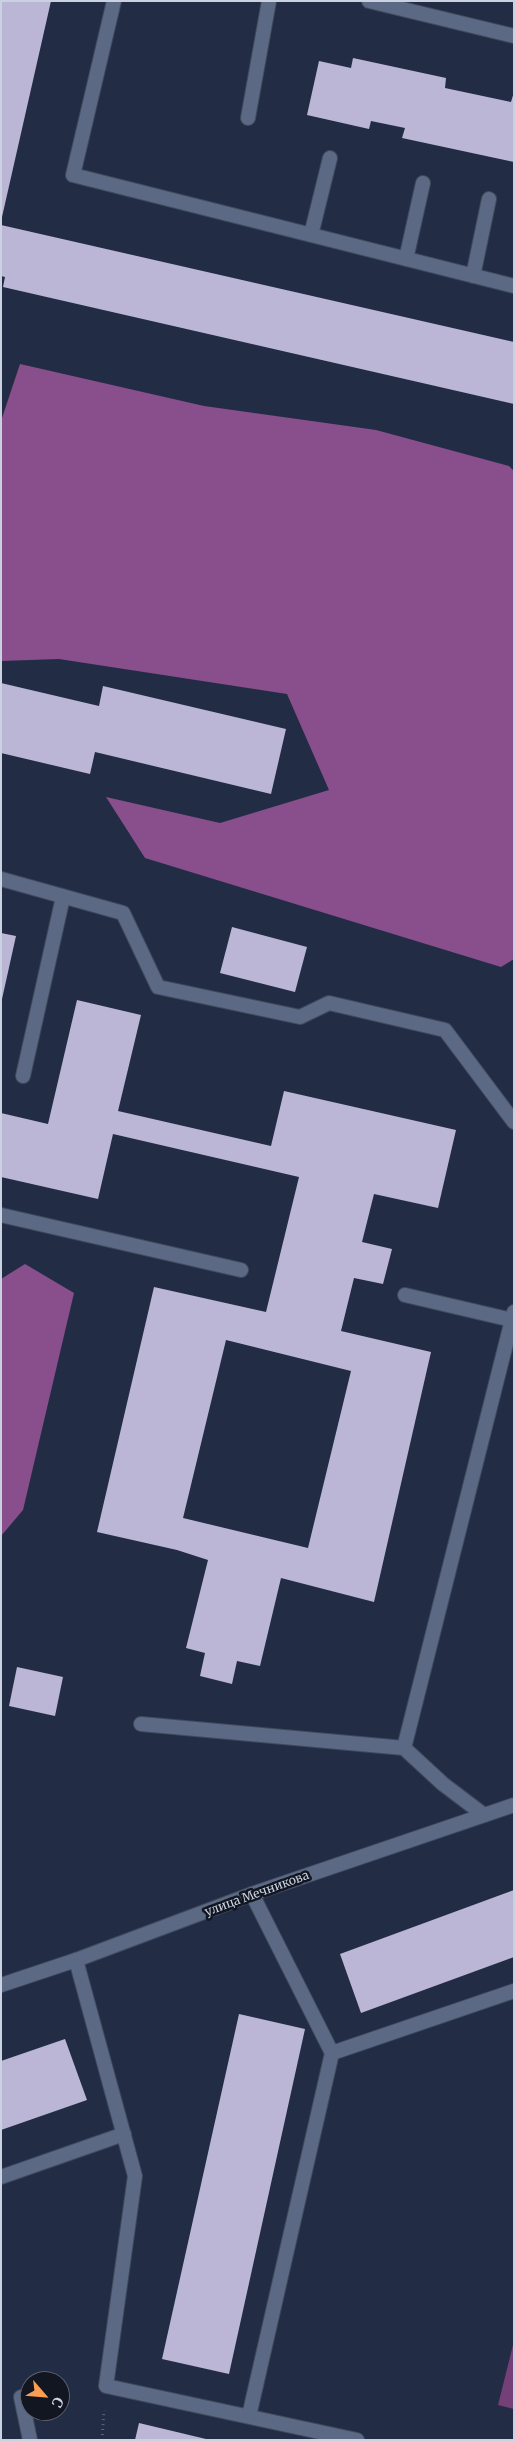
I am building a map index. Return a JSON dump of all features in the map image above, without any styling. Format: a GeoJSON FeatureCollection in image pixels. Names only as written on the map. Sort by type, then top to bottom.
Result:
{"type":"FeatureCollection","features":[{"type":"Feature","properties":{"kind":"street"},"geometry":{"type":"LineString","coordinates":[[114,1],[73,175],[514,286]]}},
{"type":"Feature","properties":{"kind":"street"},"geometry":{"type":"LineString","coordinates":[[248,118],[269,1]]}},
{"type":"Feature","properties":{"kind":"street"},"geometry":{"type":"LineString","coordinates":[[369,1],[514,36]]}},
{"type":"Feature","properties":{"kind":"street"},"geometry":{"type":"LineString","coordinates":[[312,235],[330,158]]}},
{"type":"Feature","properties":{"kind":"street"},"geometry":{"type":"LineString","coordinates":[[406,259],[423,182]]}},
{"type":"Feature","properties":{"kind":"street"},"geometry":{"type":"LineString","coordinates":[[473,276],[489,198]]}},
{"type":"Feature","properties":{"kind":"street"},"geometry":{"type":"LineString","coordinates":[[1,879],[123,913],[158,987],[300,1017],[329,1003],[445,1030],[514,1122]]}},
{"type":"Feature","properties":{"kind":"street"},"geometry":{"type":"LineString","coordinates":[[23,1076],[63,896]]}},
{"type":"Feature","properties":{"kind":"street"},"geometry":{"type":"LineString","coordinates":[[1,1215],[241,1270]]}},
{"type":"Feature","properties":{"kind":"street"},"geometry":{"type":"LineString","coordinates":[[404,1748],[513,1316],[405,1295]]}},
{"type":"Feature","properties":{"kind":"street"},"geometry":{"type":"LineString","coordinates":[[141,1724],[404,1748],[443,1784],[484,1815]]}},
{"type":"Feature","properties":{"kind":"street","name":"улица Мечникова"},"geometry":{"type":"LineString","coordinates":[[1,1985],[76,1960],[252,1894],[514,1805]]}},
{"type":"Feature","properties":{"kind":"street"},"geometry":{"type":"LineString","coordinates":[[249,2416],[332,2053],[252,1894]]}},
{"type":"Feature","properties":{"kind":"street"},"geometry":{"type":"LineString","coordinates":[[76,1960],[135,2176],[106,2386],[357,2440]]}},
{"type":"Feature","properties":{"kind":"street"},"geometry":{"type":"LineString","coordinates":[[332,2053],[514,1991]]}},
{"type":"Feature","properties":{"kind":"street"},"geometry":{"type":"LineString","coordinates":[[1,2177],[124,2134]]}},
{"type":"Feature","properties":{"kind":"street"},"geometry":{"type":"LineString","coordinates":[[26,2421],[30,2440]]}},
{"type":"Feature","properties":{"kind":"shaded area"},"geometry":{"type":"Polygon","coordinates":[[[20,364],[204,406],[376,430],[509,466],[514,471],[514,959],[501,967],[145,858],[106,797],[220,823],[329,790],[287,694],[59,659],[1,661],[1,421],[20,364]]]}},
{"type":"Feature","properties":{"kind":"shaded area"},"geometry":{"type":"Polygon","coordinates":[[[25,1264],[74,1293],[23,1510],[1,1536],[1,1279],[25,1264]]]}},
{"type":"Feature","properties":{"kind":"shaded area"},"geometry":{"type":"Polygon","coordinates":[[[514,2341],[514,2409],[498,2405],[514,2341]]]}},
{"type":"Feature","properties":{"kind":"building"},"geometry":{"type":"Polygon","coordinates":[[[1,1],[51,1],[2,217],[1,217],[1,1]]]}},
{"type":"Feature","properties":{"kind":"building"},"geometry":{"type":"Polygon","coordinates":[[[353,58],[446,78],[445,88],[511,102],[514,92],[514,162],[402,138],[405,128],[371,121],[369,129],[307,115],[319,61],[351,68],[353,58]]]}},
{"type":"Feature","properties":{"kind":"building"},"geometry":{"type":"Polygon","coordinates":[[[1,225],[514,342],[514,404],[3,287],[5,277],[1,276],[1,225]]]}},
{"type":"Feature","properties":{"kind":"building"},"geometry":{"type":"Polygon","coordinates":[[[1,683],[99,706],[103,686],[286,729],[271,794],[95,752],[90,774],[1,753],[1,683]]]}},
{"type":"Feature","properties":{"kind":"building"},"geometry":{"type":"Polygon","coordinates":[[[232,927],[307,947],[295,992],[220,973],[232,927]]]}},
{"type":"Feature","properties":{"kind":"building"},"geometry":{"type":"Polygon","coordinates":[[[1,933],[16,936],[2,999],[1,999],[1,933]]]}},
{"type":"Feature","properties":{"kind":"building"},"geometry":{"type":"Polygon","coordinates":[[[77,1000],[141,1015],[118,1111],[271,1146],[284,1091],[456,1130],[438,1208],[374,1194],[362,1242],[392,1249],[383,1284],[354,1278],[341,1331],[431,1352],[374,1602],[281,1578],[260,1666],[237,1661],[232,1684],[200,1676],[205,1653],[186,1648],[208,1560],[177,1550],[97,1532],[154,1287],[266,1312],[299,1177],[113,1134],[98,1199],[1,1177],[1,1113],[48,1124],[77,1000]],[[226,1340],[183,1518],[308,1548],[351,1371],[226,1340]]]}},
{"type":"Feature","properties":{"kind":"building"},"geometry":{"type":"Polygon","coordinates":[[[17,1667],[63,1677],[55,1716],[9,1706],[17,1667]]]}},
{"type":"Feature","properties":{"kind":"building"},"geometry":{"type":"Polygon","coordinates":[[[514,1890],[514,1957],[361,2013],[340,1954],[514,1890]]]}},
{"type":"Feature","properties":{"kind":"building"},"geometry":{"type":"Polygon","coordinates":[[[239,2014],[305,2029],[229,2374],[162,2359],[239,2014]]]}},
{"type":"Feature","properties":{"kind":"building"},"geometry":{"type":"Polygon","coordinates":[[[65,2039],[87,2100],[1,2130],[1,2061],[65,2039]]]}},
{"type":"Feature","properties":{"kind":"building"},"geometry":{"type":"Polygon","coordinates":[[[139,2423],[206,2439],[206,2440],[135,2440],[139,2423]]]}}]}
